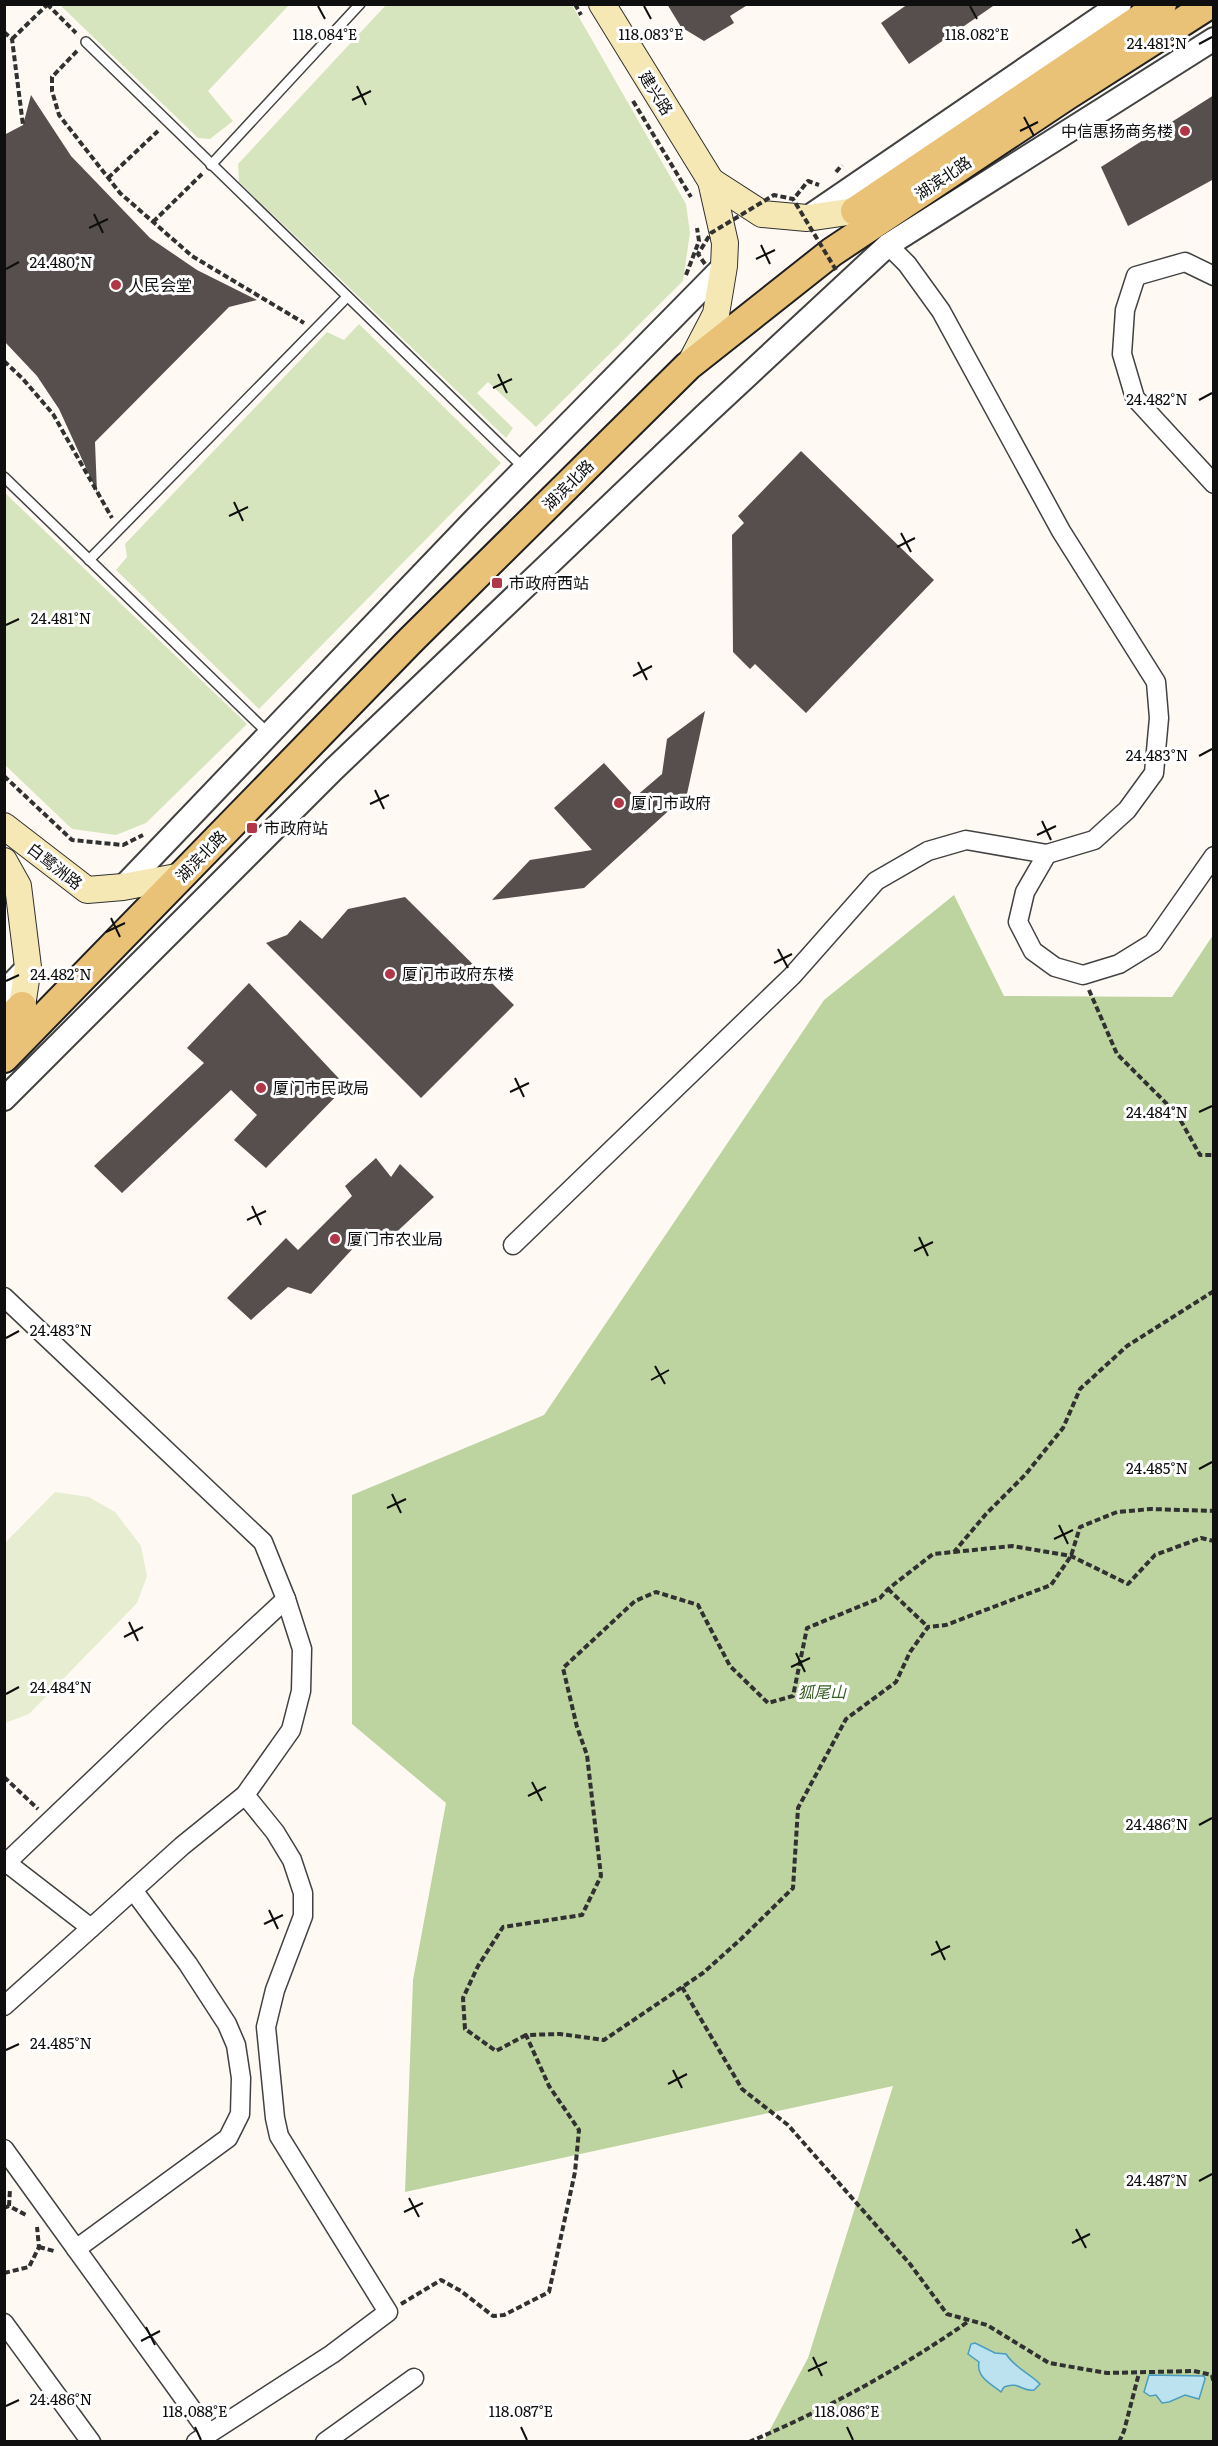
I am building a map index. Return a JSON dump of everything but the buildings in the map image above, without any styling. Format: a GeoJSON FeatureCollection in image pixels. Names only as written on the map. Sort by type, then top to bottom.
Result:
{"type":"FeatureCollection","features":[{"type":"Feature","properties":{"kind":"main road","name":"湖滨北路"},"geometry":{"type":"LineString","coordinates":[[855,211],[1162,4]]}},
{"type":"Feature","properties":{"kind":"main road","name":"湖滨北路"},"geometry":{"type":"LineString","coordinates":[[4,1058],[411,640],[688,366],[832,252],[1066,96],[1210,4]]}},
{"type":"Feature","properties":{"kind":"main road","name":"建兴路"},"geometry":{"type":"LineString","coordinates":[[595,14],[711,181],[725,243],[715,265],[716,314],[688,366]]}},
{"type":"Feature","properties":{"kind":"main road","name":"建兴路"},"geometry":{"type":"LineString","coordinates":[[711,181],[762,214],[807,218],[855,211]]}},
{"type":"Feature","properties":{"kind":"main road","name":"白鹭洲路"},"geometry":{"type":"LineString","coordinates":[[4,826],[87,890],[123,887],[182,876]]}},
{"type":"Feature","properties":{"kind":"main road","name":"白鹭洲路"},"geometry":{"type":"LineString","coordinates":[[4,861],[18,886],[28,967],[10,1007]]}},
{"type":"Feature","properties":{"kind":"street"},"geometry":{"type":"LineString","coordinates":[[807,218],[1120,4]]}},
{"type":"Feature","properties":{"kind":"street"},"geometry":{"type":"LineString","coordinates":[[4,1099],[333,770],[705,415],[888,245],[1214,39]]}},
{"type":"Feature","properties":{"kind":"street"},"geometry":{"type":"LineString","coordinates":[[513,1245],[792,976],[876,881],[928,851],[966,840],[1047,854],[1094,840],[1127,810],[1154,773],[1159,726],[1156,682],[1060,531],[941,312],[907,264],[888,245]]}},
{"type":"Feature","properties":{"kind":"street"},"geometry":{"type":"LineString","coordinates":[[1214,276],[1185,262],[1136,276],[1125,310],[1122,354],[1135,398],[1214,484]]}},
{"type":"Feature","properties":{"kind":"street"},"geometry":{"type":"LineString","coordinates":[[123,887],[525,469],[715,265]]}},
{"type":"Feature","properties":{"kind":"street"},"geometry":{"type":"LineString","coordinates":[[1047,854],[1025,892],[1018,922],[1033,951],[1055,967],[1083,975],[1119,964],[1153,943],[1214,856]]}},
{"type":"Feature","properties":{"kind":"street"},"geometry":{"type":"LineString","coordinates":[[4,1297],[263,1542],[286,1599],[302,1649],[301,1691],[291,1730],[245,1795],[182,1846],[4,2006]]}},
{"type":"Feature","properties":{"kind":"street"},"geometry":{"type":"LineString","coordinates":[[91,1928],[6,1864],[286,1599]]}},
{"type":"Feature","properties":{"kind":"street"},"geometry":{"type":"LineString","coordinates":[[4,2149],[76,2249],[203,2437],[332,2354],[388,2312],[279,2136],[275,2118],[266,2027],[275,1990],[303,1916],[303,1893],[292,1860],[281,1841],[245,1795]]}},
{"type":"Feature","properties":{"kind":"street"},"geometry":{"type":"LineString","coordinates":[[76,2249],[228,2138],[240,2115],[241,2078],[236,2045],[227,2024],[188,1964],[133,1890]]}},
{"type":"Feature","properties":{"kind":"street"},"geometry":{"type":"LineString","coordinates":[[4,2323],[91,2442]]}},
{"type":"Feature","properties":{"kind":"street"},"geometry":{"type":"LineString","coordinates":[[325,2442],[414,2378]]}},
{"type":"Feature","properties":{"kind":"lane"},"geometry":{"type":"LineString","coordinates":[[211,165],[360,4]]}},
{"type":"Feature","properties":{"kind":"lane"},"geometry":{"type":"LineString","coordinates":[[86,42],[525,469]]}},
{"type":"Feature","properties":{"kind":"lane"},"geometry":{"type":"LineString","coordinates":[[89,560],[347,297]]}},
{"type":"Feature","properties":{"kind":"lane"},"geometry":{"type":"LineString","coordinates":[[4,477],[269,734]]}},
{"type":"Feature","properties":{"kind":"path"},"geometry":{"type":"LineString","coordinates":[[575,4],[595,14]]}},
{"type":"Feature","properties":{"kind":"path"},"geometry":{"type":"LineString","coordinates":[[12,39],[47,5],[86,42],[52,77],[52,91],[59,115],[108,178],[120,193],[192,256],[315,329]]}},
{"type":"Feature","properties":{"kind":"path"},"geometry":{"type":"LineString","coordinates":[[4,32],[12,39],[23,125]]}},
{"type":"Feature","properties":{"kind":"path"},"geometry":{"type":"LineString","coordinates":[[628,93],[694,201]]}},
{"type":"Feature","properties":{"kind":"path"},"geometry":{"type":"LineString","coordinates":[[108,178],[167,122]]}},
{"type":"Feature","properties":{"kind":"path"},"geometry":{"type":"LineString","coordinates":[[153,222],[211,165]]}},
{"type":"Feature","properties":{"kind":"path"},"geometry":{"type":"LineString","coordinates":[[715,265],[698,254],[711,233],[774,195],[793,199],[836,270]]}},
{"type":"Feature","properties":{"kind":"path"},"geometry":{"type":"LineString","coordinates":[[683,281],[699,241],[696,221]]}},
{"type":"Feature","properties":{"kind":"path"},"geometry":{"type":"LineString","coordinates":[[4,361],[52,414],[119,530]]}},
{"type":"Feature","properties":{"kind":"path"},"geometry":{"type":"LineString","coordinates":[[4,372],[10,366]]}},
{"type":"Feature","properties":{"kind":"path"},"geometry":{"type":"LineString","coordinates":[[4,776],[72,840],[123,846],[153,831]]}},
{"type":"Feature","properties":{"kind":"path"},"geometry":{"type":"LineString","coordinates":[[1083,975],[1117,1054],[1177,1114],[1200,1155],[1214,1155]]}},
{"type":"Feature","properties":{"kind":"path"},"geometry":{"type":"LineString","coordinates":[[954,1552],[986,1514],[1025,1475],[1063,1428],[1080,1389],[1127,1346],[1214,1291]]}},
{"type":"Feature","properties":{"kind":"path"},"geometry":{"type":"LineString","coordinates":[[1214,1511],[1151,1509],[1117,1512],[1080,1527],[1071,1556],[1051,1585],[946,1625],[927,1628],[910,1652],[896,1682],[846,1719],[798,1808],[793,1888],[703,1973],[604,2040],[560,2034],[526,2035],[496,2052],[465,2029],[463,1998],[477,1966],[503,1927],[582,1915],[601,1876],[587,1755],[577,1727],[563,1668],[635,1601],[656,1592],[698,1605],[730,1666],[768,1703],[793,1696],[807,1628],[880,1598],[888,1589],[933,1554],[1012,1546],[1071,1556],[1128,1584],[1155,1556],[1201,1538],[1214,1541]]}},
{"type":"Feature","properties":{"kind":"path"},"geometry":{"type":"LineString","coordinates":[[888,1589],[927,1628]]}},
{"type":"Feature","properties":{"kind":"path"},"geometry":{"type":"LineString","coordinates":[[4,1777],[50,1820]]}},
{"type":"Feature","properties":{"kind":"path"},"geometry":{"type":"LineString","coordinates":[[682,1987],[742,2090],[788,2125],[910,2264],[947,2314],[987,2325],[1049,2364],[1107,2373],[1194,2371],[1212,2375],[1214,2384]]}},
{"type":"Feature","properties":{"kind":"path"},"geometry":{"type":"LineString","coordinates":[[388,2312],[441,2280],[461,2291],[494,2316],[504,2315],[549,2292],[575,2172],[579,2130],[549,2086],[526,2035]]}},
{"type":"Feature","properties":{"kind":"path"},"geometry":{"type":"LineString","coordinates":[[4,2208],[9,2206],[26,2213],[37,2226],[39,2247],[29,2267],[4,2273]]}},
{"type":"Feature","properties":{"kind":"path"},"geometry":{"type":"LineString","coordinates":[[749,2442],[801,2420],[933,2346],[970,2320]]}},
{"type":"Feature","properties":{"kind":"path"},"geometry":{"type":"LineString","coordinates":[[1119,2442],[1139,2373]]}},
{"type":"Feature","properties":{"kind":"green space"},"geometry":{"type":"Polygon","coordinates":[[[60,5],[289,5],[208,91],[233,121],[210,139],[198,138],[60,5]]]}},
{"type":"Feature","properties":{"kind":"green space"},"geometry":{"type":"Polygon","coordinates":[[[386,5],[572,5],[686,204],[690,233],[683,281],[536,427],[488,382],[477,393],[513,428],[506,438],[239,182],[238,164],[386,5]]]}},
{"type":"Feature","properties":{"kind":"green space"},"geometry":{"type":"Polygon","coordinates":[[[359,324],[501,463],[259,709],[116,570],[127,557],[125,544],[327,332],[344,340],[359,324]]]}},
{"type":"Feature","properties":{"kind":"green space"},"geometry":{"type":"Polygon","coordinates":[[[4,492],[247,724],[146,823],[116,835],[72,829],[5,765],[4,492]]]}},
{"type":"Feature","properties":{"kind":"green space","name":"狐尾山"},"geometry":{"type":"Polygon","coordinates":[[[954,895],[1004,996],[1172,997],[1213,935],[1213,2441],[764,2441],[808,2358],[893,2086],[405,2192],[413,1980],[446,1803],[352,1724],[352,1495],[544,1415],[824,1000],[954,895]]]}},
{"type":"Feature","properties":{"kind":"green space"},"geometry":{"type":"Polygon","coordinates":[[[55,1492],[89,1497],[115,1512],[141,1546],[147,1576],[137,1603],[29,1714],[5,1723],[5,1543],[55,1492]]]}},
{"type":"Feature","properties":{"kind":"water"},"geometry":{"type":"Polygon","coordinates":[[[975,2343],[995,2353],[1006,2354],[1040,2384],[1034,2390],[1009,2385],[1001,2392],[985,2380],[980,2372],[979,2362],[968,2354],[971,2344],[975,2343]]]}},
{"type":"Feature","properties":{"kind":"water"},"geometry":{"type":"Polygon","coordinates":[[[1149,2375],[1204,2376],[1205,2379],[1199,2399],[1185,2395],[1162,2403],[1156,2395],[1150,2396],[1144,2392],[1149,2375]]]}},
{"type":"Feature","properties":{"kind":"place","name":"中信惠扬商务楼"},"geometry":{"type":"Point","coordinates":[1185,131]}},
{"type":"Feature","properties":{"kind":"place","name":"人民会堂"},"geometry":{"type":"Point","coordinates":[116,285]}},
{"type":"Feature","properties":{"kind":"place","name":"市政府西站"},"geometry":{"type":"Point","coordinates":[497,583]}},
{"type":"Feature","properties":{"kind":"place","name":"厦门市政府"},"geometry":{"type":"Point","coordinates":[619,803]}},
{"type":"Feature","properties":{"kind":"place","name":"市政府站"},"geometry":{"type":"Point","coordinates":[252,828]}},
{"type":"Feature","properties":{"kind":"place","name":"厦门市政府东楼"},"geometry":{"type":"Point","coordinates":[390,974]}},
{"type":"Feature","properties":{"kind":"place","name":"厦门市民政局"},"geometry":{"type":"Point","coordinates":[261,1088]}},
{"type":"Feature","properties":{"kind":"place","name":"厦门市农业局"},"geometry":{"type":"Point","coordinates":[335,1239]}}]}
